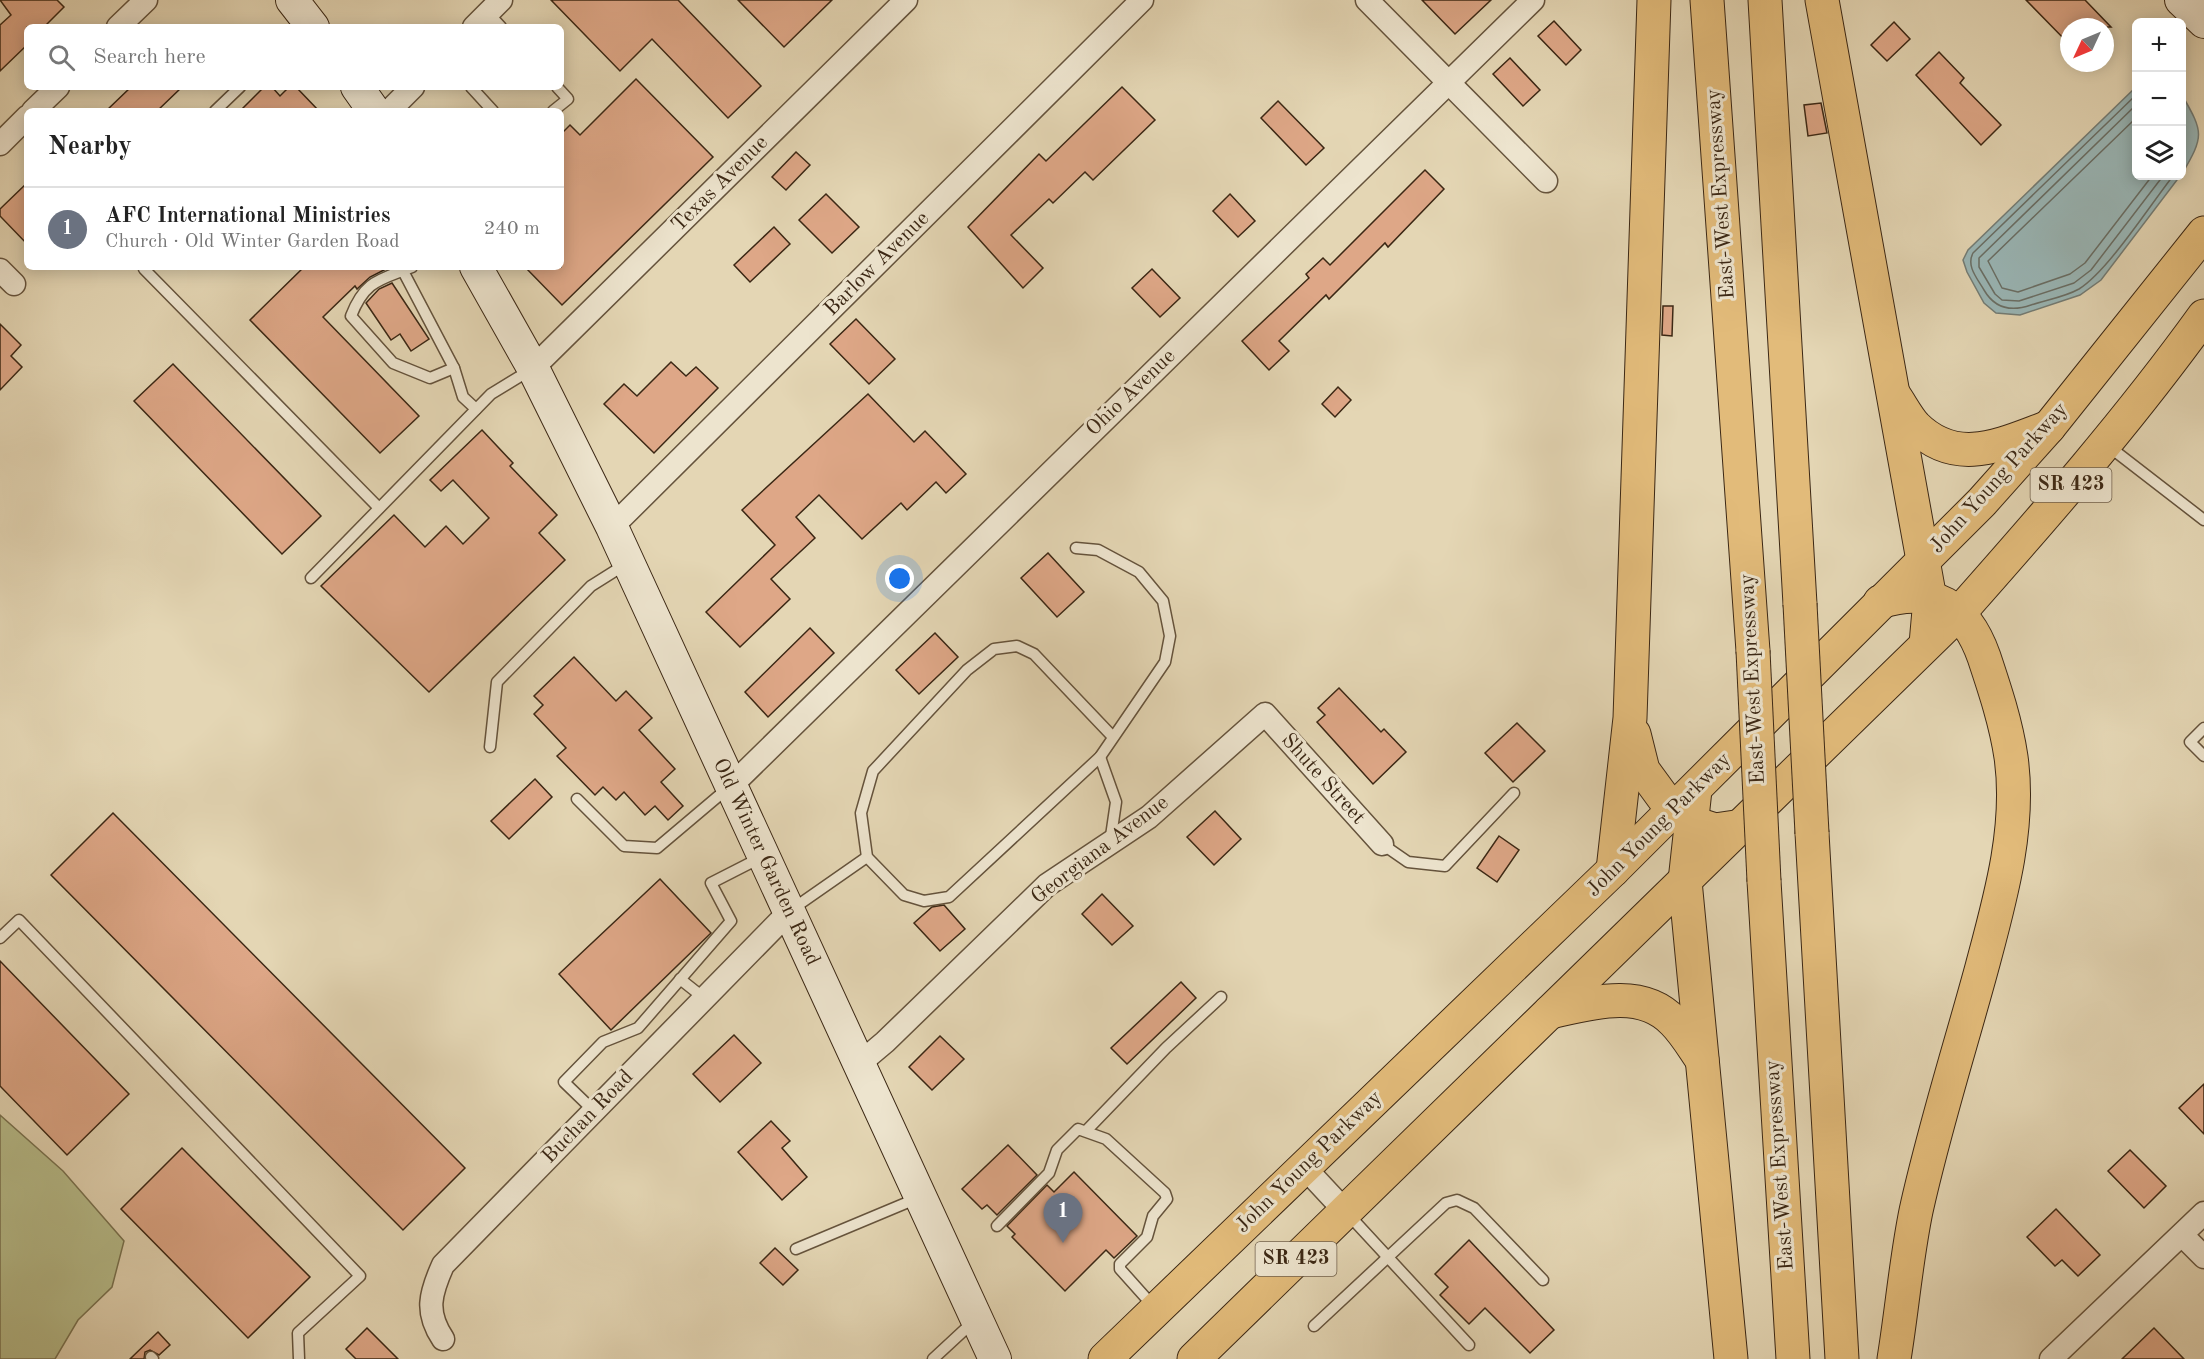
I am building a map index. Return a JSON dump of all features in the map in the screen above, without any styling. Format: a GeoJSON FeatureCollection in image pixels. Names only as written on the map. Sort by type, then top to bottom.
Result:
{"type":"FeatureCollection","features":[{"type":"Feature","properties":{"kind":"main road"},"geometry":{"type":"LineString","coordinates":[[292,0],[310,24]]}},
{"type":"Feature","properties":{"kind":"main road"},"geometry":{"type":"LineString","coordinates":[[1613,870],[1630,718],[1635,513],[1654,0]]}},
{"type":"Feature","properties":{"kind":"main road","name":"East-West Expressway"},"geometry":{"type":"LineString","coordinates":[[1707,0],[1753,651],[1764,881],[1793,1359]]}},
{"type":"Feature","properties":{"kind":"main road"},"geometry":{"type":"LineString","coordinates":[[1765,0],[1842,1359]]}},
{"type":"Feature","properties":{"kind":"main road"},"geometry":{"type":"LineString","coordinates":[[1822,0],[1930,599],[1926,644]]}},
{"type":"Feature","properties":{"kind":"main road"},"geometry":{"type":"LineString","coordinates":[[359,90],[372,108]]}},
{"type":"Feature","properties":{"kind":"main road","name":"John Young Parkway"},"geometry":{"type":"LineString","coordinates":[[1105,1359],[1613,870],[1687,808],[1880,602],[1982,502],[2049,427],[2204,234]]}},
{"type":"Feature","properties":{"kind":"main road","name":"Old Winter Garden Road"},"geometry":{"type":"LineString","coordinates":[[478,270],[533,368],[612,527],[995,1359]]}},
{"type":"Feature","properties":{"kind":"main road","name":"SR 423"},"geometry":{"type":"LineString","coordinates":[[1194,1359],[1960,612],[2047,514],[2166,369],[2204,316]]}},
{"type":"Feature","properties":{"kind":"main road"},"geometry":{"type":"LineString","coordinates":[[1893,394],[1916,426],[1939,444],[1968,451],[1990,449],[2049,427]]}},
{"type":"Feature","properties":{"kind":"main road"},"geometry":{"type":"LineString","coordinates":[[1880,602],[1903,595],[1930,599],[1960,612],[1978,640],[2000,702],[2011,759],[2012,825],[1998,908],[1916,1212],[1894,1359]]}},
{"type":"Feature","properties":{"kind":"main road"},"geometry":{"type":"LineString","coordinates":[[1630,718],[1643,770],[1715,830],[1742,826]]}},
{"type":"Feature","properties":{"kind":"main road"},"geometry":{"type":"LineString","coordinates":[[1687,808],[1685,881],[1731,1359]]}},
{"type":"Feature","properties":{"kind":"main road"},"geometry":{"type":"LineString","coordinates":[[1550,1012],[1613,999],[1647,1005],[1673,1020],[1703,1061]]}},
{"type":"Feature","properties":{"kind":"street"},"geometry":{"type":"LineString","coordinates":[[121,24],[146,0]]}},
{"type":"Feature","properties":{"kind":"street","name":"Texas Avenue"},"geometry":{"type":"LineString","coordinates":[[533,368],[906,0]]}},
{"type":"Feature","properties":{"kind":"street","name":"Barlow Avenue"},"geometry":{"type":"LineString","coordinates":[[612,527],[1143,0]]}},
{"type":"Feature","properties":{"kind":"street"},"geometry":{"type":"LineString","coordinates":[[1367,0],[1546,181]]}},
{"type":"Feature","properties":{"kind":"street","name":"Ohio Avenue"},"geometry":{"type":"LineString","coordinates":[[731,786],[1533,0]]}},
{"type":"Feature","properties":{"kind":"street"},"geometry":{"type":"LineString","coordinates":[[36,108],[55,90]]}},
{"type":"Feature","properties":{"kind":"street"},"geometry":{"type":"LineString","coordinates":[[392,108],[410,90]]}},
{"type":"Feature","properties":{"kind":"street"},"geometry":{"type":"LineString","coordinates":[[0,144],[24,120]]}},
{"type":"Feature","properties":{"kind":"street","name":"Georgiana Avenue"},"geometry":{"type":"LineString","coordinates":[[860,1063],[885,1042],[1047,885],[1149,817],[1265,714]]}},
{"type":"Feature","properties":{"kind":"street","name":"Shute Street"},"geometry":{"type":"LineString","coordinates":[[1265,714],[1382,844]]}},
{"type":"Feature","properties":{"kind":"street","name":"Buchan Road"},"geometry":{"type":"LineString","coordinates":[[443,1339],[433,1325],[430,1294],[443,1265],[789,912]]}},
{"type":"Feature","properties":{"kind":"street"},"geometry":{"type":"LineString","coordinates":[[1304,1167],[1345,1211]]}},
{"type":"Feature","properties":{"kind":"street"},"geometry":{"type":"LineString","coordinates":[[2051,1359],[2204,1213]]}},
{"type":"Feature","properties":{"kind":"street"},"geometry":{"type":"LineString","coordinates":[[2182,1234],[2204,1257]]}},
{"type":"Feature","properties":{"kind":"lane"},"geometry":{"type":"LineString","coordinates":[[218,108],[237,90]]}},
{"type":"Feature","properties":{"kind":"lane"},"geometry":{"type":"LineString","coordinates":[[474,90],[491,108]]}},
{"type":"Feature","properties":{"kind":"lane"},"geometry":{"type":"LineString","coordinates":[[557,108],[568,99],[560,90]]}},
{"type":"Feature","properties":{"kind":"lane"},"geometry":{"type":"LineString","coordinates":[[145,270],[379,508]]}},
{"type":"Feature","properties":{"kind":"lane"},"geometry":{"type":"LineString","coordinates":[[404,270],[387,274],[359,296],[351,316],[393,363],[430,378],[454,368]]}},
{"type":"Feature","properties":{"kind":"lane"},"geometry":{"type":"LineString","coordinates":[[408,270],[454,368],[463,397],[476,409]]}},
{"type":"Feature","properties":{"kind":"lane"},"geometry":{"type":"LineString","coordinates":[[311,578],[490,394],[533,368]]}},
{"type":"Feature","properties":{"kind":"lane"},"geometry":{"type":"LineString","coordinates":[[2105,443],[2204,520]]}},
{"type":"Feature","properties":{"kind":"lane"},"geometry":{"type":"LineString","coordinates":[[1076,548],[1098,550],[1140,572],[1163,601],[1170,636],[1165,662],[1100,757],[949,897],[924,901],[904,895],[867,857],[861,813],[873,771],[967,670],[994,649],[1017,646],[1034,654],[1113,737]]}},
{"type":"Feature","properties":{"kind":"lane"},"geometry":{"type":"LineString","coordinates":[[490,747],[497,682],[591,586],[629,563]]}},
{"type":"Feature","properties":{"kind":"lane"},"geometry":{"type":"LineString","coordinates":[[2204,728],[2190,742],[2204,756]]}},
{"type":"Feature","properties":{"kind":"lane"},"geometry":{"type":"LineString","coordinates":[[1100,757],[1116,802],[1110,843]]}},
{"type":"Feature","properties":{"kind":"lane"},"geometry":{"type":"LineString","coordinates":[[577,799],[624,846],[657,848],[731,786]]}},
{"type":"Feature","properties":{"kind":"lane"},"geometry":{"type":"LineString","coordinates":[[1382,844],[1408,862],[1445,866],[1514,793]]}},
{"type":"Feature","properties":{"kind":"lane"},"geometry":{"type":"LineString","coordinates":[[594,1111],[564,1082],[603,1042],[638,1028],[731,921],[711,883],[763,857]]}},
{"type":"Feature","properties":{"kind":"lane"},"geometry":{"type":"LineString","coordinates":[[789,912],[867,857]]}},
{"type":"Feature","properties":{"kind":"lane"},"geometry":{"type":"LineString","coordinates":[[0,938],[19,920],[360,1276],[298,1333],[299,1359]]}},
{"type":"Feature","properties":{"kind":"lane"},"geometry":{"type":"LineString","coordinates":[[680,979],[704,998]]}},
{"type":"Feature","properties":{"kind":"lane"},"geometry":{"type":"LineString","coordinates":[[1087,1130],[1166,1048],[1221,997]]}},
{"type":"Feature","properties":{"kind":"lane"},"geometry":{"type":"LineString","coordinates":[[997,1226],[1049,1173],[1057,1150],[1078,1129],[1087,1130],[1116,1146],[1165,1192],[1167,1199],[1153,1216],[1147,1236],[1120,1263],[1120,1269],[1157,1309]]}},
{"type":"Feature","properties":{"kind":"lane"},"geometry":{"type":"LineString","coordinates":[[796,1249],[921,1196]]}},
{"type":"Feature","properties":{"kind":"lane"},"geometry":{"type":"LineString","coordinates":[[1314,1326],[1446,1203],[1457,1200],[1474,1208],[1543,1280]]}},
{"type":"Feature","properties":{"kind":"lane"},"geometry":{"type":"LineString","coordinates":[[1345,1211],[1469,1345]]}},
{"type":"Feature","properties":{"kind":"lane"},"geometry":{"type":"LineString","coordinates":[[933,1359],[976,1318]]}},
{"type":"Feature","properties":{"kind":"green space"},"geometry":{"type":"Polygon","coordinates":[[[0,1115],[63,1171],[124,1241],[112,1287],[78,1320],[55,1359],[0,1359],[0,1115]]]}},
{"type":"Feature","properties":{"kind":"water"},"geometry":{"type":"Polygon","coordinates":[[[2132,91],[2132,180],[2177,180],[2101,280],[2080,295],[2020,315],[1996,313],[1984,303],[1967,272],[1963,260],[1968,250],[2132,91]]]}},
{"type":"Feature","properties":{"kind":"water"},"geometry":{"type":"Polygon","coordinates":[[[2186,103],[2197,127],[2197,142],[2186,166],[2186,103]]]}},
{"type":"Feature","properties":{"kind":"building"},"geometry":{"type":"Polygon","coordinates":[[[0,0],[57,0],[64,7],[47,24],[24,24],[24,48],[0,71],[0,25],[11,15],[0,0]]]}},
{"type":"Feature","properties":{"kind":"building"},"geometry":{"type":"Polygon","coordinates":[[[551,0],[678,0],[761,86],[728,118],[652,39],[620,71],[551,0]]]}},
{"type":"Feature","properties":{"kind":"building"},"geometry":{"type":"Polygon","coordinates":[[[738,0],[832,0],[784,47],[738,0]]]}},
{"type":"Feature","properties":{"kind":"building"},"geometry":{"type":"Polygon","coordinates":[[[1422,0],[1491,0],[1455,34],[1422,0]]]}},
{"type":"Feature","properties":{"kind":"building"},"geometry":{"type":"Polygon","coordinates":[[[2026,0],[2085,0],[2102,18],[2060,18],[2060,35],[2026,0]]]}},
{"type":"Feature","properties":{"kind":"building"},"geometry":{"type":"Polygon","coordinates":[[[1554,21],[1581,50],[1566,65],[1538,36],[1554,21]]]}},
{"type":"Feature","properties":{"kind":"building"},"geometry":{"type":"Polygon","coordinates":[[[1894,22],[1910,39],[1887,61],[1871,45],[1894,22]]]}},
{"type":"Feature","properties":{"kind":"building"},"geometry":{"type":"Polygon","coordinates":[[[1939,52],[1964,78],[1960,83],[2001,125],[1981,145],[1916,75],[1939,52]]]}},
{"type":"Feature","properties":{"kind":"building"},"geometry":{"type":"Polygon","coordinates":[[[1510,58],[1540,90],[1523,106],[1493,74],[1510,58]]]}},
{"type":"Feature","properties":{"kind":"building"},"geometry":{"type":"Polygon","coordinates":[[[636,79],[713,157],[562,305],[528,270],[564,270],[564,131],[570,125],[580,135],[636,79]]]}},
{"type":"Feature","properties":{"kind":"building"},"geometry":{"type":"Polygon","coordinates":[[[1122,87],[1155,120],[1093,180],[1085,172],[1053,203],[1049,199],[1011,235],[1043,268],[1023,288],[968,227],[1039,154],[1046,161],[1122,87]]]}},
{"type":"Feature","properties":{"kind":"building"},"geometry":{"type":"Polygon","coordinates":[[[128,90],[179,90],[160,108],[109,108],[128,90]]]}},
{"type":"Feature","properties":{"kind":"building"},"geometry":{"type":"Polygon","coordinates":[[[261,90],[275,90],[280,96],[286,90],[299,90],[316,108],[243,108],[261,90]]]}},
{"type":"Feature","properties":{"kind":"building"},"geometry":{"type":"Polygon","coordinates":[[[1278,101],[1324,148],[1306,165],[1261,118],[1278,101]]]}},
{"type":"Feature","properties":{"kind":"building"},"geometry":{"type":"Polygon","coordinates":[[[1821,103],[1827,133],[1808,136],[1804,105],[1821,103]]]}},
{"type":"Feature","properties":{"kind":"building"},"geometry":{"type":"Polygon","coordinates":[[[796,152],[810,165],[786,190],[772,177],[796,152]]]}},
{"type":"Feature","properties":{"kind":"building"},"geometry":{"type":"Polygon","coordinates":[[[1425,170],[1444,189],[1388,247],[1385,243],[1329,299],[1326,295],[1279,341],[1289,351],[1269,370],[1242,341],[1309,278],[1306,274],[1323,258],[1330,265],[1425,170]]]}},
{"type":"Feature","properties":{"kind":"building"},"geometry":{"type":"Polygon","coordinates":[[[24,186],[24,241],[0,216],[0,209],[24,186]]]}},
{"type":"Feature","properties":{"kind":"building"},"geometry":{"type":"Polygon","coordinates":[[[826,194],[859,227],[832,253],[799,220],[826,194]]]}},
{"type":"Feature","properties":{"kind":"building"},"geometry":{"type":"Polygon","coordinates":[[[1230,194],[1255,221],[1238,237],[1213,211],[1230,194]]]}},
{"type":"Feature","properties":{"kind":"building"},"geometry":{"type":"Polygon","coordinates":[[[774,227],[790,244],[750,282],[734,265],[774,227]]]}},
{"type":"Feature","properties":{"kind":"building"},"geometry":{"type":"Polygon","coordinates":[[[1152,269],[1180,298],[1160,317],[1132,288],[1152,269]]]}},
{"type":"Feature","properties":{"kind":"building"},"geometry":{"type":"Polygon","coordinates":[[[301,270],[384,270],[370,277],[357,289],[355,286],[323,317],[419,416],[380,453],[250,320],[301,270]]]}},
{"type":"Feature","properties":{"kind":"building"},"geometry":{"type":"Polygon","coordinates":[[[392,283],[429,339],[411,351],[400,334],[391,340],[366,303],[379,289],[392,283]]]}},
{"type":"Feature","properties":{"kind":"building"},"geometry":{"type":"Polygon","coordinates":[[[1663,306],[1673,306],[1672,336],[1662,335],[1663,306]]]}},
{"type":"Feature","properties":{"kind":"building"},"geometry":{"type":"Polygon","coordinates":[[[856,319],[895,359],[869,384],[830,344],[856,319]]]}},
{"type":"Feature","properties":{"kind":"building"},"geometry":{"type":"Polygon","coordinates":[[[0,324],[21,345],[11,356],[22,367],[0,390],[0,324]]]}},
{"type":"Feature","properties":{"kind":"building"},"geometry":{"type":"Polygon","coordinates":[[[671,362],[686,376],[696,367],[718,388],[654,453],[604,404],[624,384],[637,396],[671,362]]]}},
{"type":"Feature","properties":{"kind":"building"},"geometry":{"type":"Polygon","coordinates":[[[173,364],[321,516],[282,554],[134,401],[173,364]]]}},
{"type":"Feature","properties":{"kind":"building"},"geometry":{"type":"Polygon","coordinates":[[[1338,387],[1351,400],[1335,417],[1322,404],[1338,387]]]}},
{"type":"Feature","properties":{"kind":"building"},"geometry":{"type":"Polygon","coordinates":[[[868,394],[914,442],[925,431],[966,474],[946,493],[936,482],[907,510],[901,503],[862,539],[819,495],[796,517],[815,538],[771,579],[790,599],[740,647],[706,612],[775,545],[742,510],[868,394]]]}},
{"type":"Feature","properties":{"kind":"building"},"geometry":{"type":"Polygon","coordinates":[[[482,430],[513,463],[510,466],[557,515],[539,533],[565,560],[429,692],[321,586],[394,515],[425,547],[446,526],[463,544],[489,518],[453,480],[441,491],[430,480],[482,430]]]}},
{"type":"Feature","properties":{"kind":"building"},"geometry":{"type":"Polygon","coordinates":[[[1048,553],[1084,592],[1057,617],[1021,578],[1048,553]]]}},
{"type":"Feature","properties":{"kind":"building"},"geometry":{"type":"Polygon","coordinates":[[[810,628],[834,653],[768,717],[745,692],[810,628]]]}},
{"type":"Feature","properties":{"kind":"building"},"geometry":{"type":"Polygon","coordinates":[[[935,633],[958,657],[919,694],[896,670],[935,633]]]}},
{"type":"Feature","properties":{"kind":"building"},"geometry":{"type":"Polygon","coordinates":[[[574,657],[616,701],[626,691],[652,718],[639,730],[675,769],[661,782],[683,806],[668,820],[655,806],[645,815],[624,792],[616,800],[603,787],[595,795],[557,756],[566,748],[534,714],[543,705],[534,696],[574,657]]]}},
{"type":"Feature","properties":{"kind":"building"},"geometry":{"type":"Polygon","coordinates":[[[1339,688],[1381,732],[1384,729],[1406,752],[1373,784],[1317,722],[1325,715],[1318,708],[1339,688]]]}},
{"type":"Feature","properties":{"kind":"building"},"geometry":{"type":"Polygon","coordinates":[[[1517,723],[1545,751],[1513,782],[1485,753],[1517,723]]]}},
{"type":"Feature","properties":{"kind":"building"},"geometry":{"type":"Polygon","coordinates":[[[535,779],[552,797],[509,839],[491,821],[535,779]]]}},
{"type":"Feature","properties":{"kind":"building"},"geometry":{"type":"Polygon","coordinates":[[[1215,811],[1241,839],[1214,865],[1187,837],[1215,811]]]}},
{"type":"Feature","properties":{"kind":"building"},"geometry":{"type":"Polygon","coordinates":[[[113,813],[465,1168],[403,1230],[51,875],[113,813]]]}},
{"type":"Feature","properties":{"kind":"building"},"geometry":{"type":"Polygon","coordinates":[[[1499,836],[1519,850],[1497,882],[1477,868],[1499,836]]]}},
{"type":"Feature","properties":{"kind":"building"},"geometry":{"type":"Polygon","coordinates":[[[660,879],[711,933],[611,1030],[559,974],[660,879]]]}},
{"type":"Feature","properties":{"kind":"building"},"geometry":{"type":"Polygon","coordinates":[[[1102,894],[1133,926],[1112,945],[1082,914],[1102,894]]]}},
{"type":"Feature","properties":{"kind":"building"},"geometry":{"type":"Polygon","coordinates":[[[944,905],[965,929],[940,951],[914,923],[932,907],[944,905]]]}},
{"type":"Feature","properties":{"kind":"building"},"geometry":{"type":"Polygon","coordinates":[[[0,961],[129,1094],[67,1155],[0,1086],[0,961]]]}},
{"type":"Feature","properties":{"kind":"building"},"geometry":{"type":"Polygon","coordinates":[[[1181,982],[1196,998],[1127,1064],[1111,1048],[1181,982]]]}},
{"type":"Feature","properties":{"kind":"building"},"geometry":{"type":"Polygon","coordinates":[[[734,1035],[761,1063],[720,1102],[693,1074],[734,1035]]]}},
{"type":"Feature","properties":{"kind":"building"},"geometry":{"type":"Polygon","coordinates":[[[940,1036],[964,1059],[932,1090],[909,1067],[940,1036]]]}},
{"type":"Feature","properties":{"kind":"building"},"geometry":{"type":"Polygon","coordinates":[[[2204,1084],[2204,1134],[2179,1108],[2204,1084]]]}},
{"type":"Feature","properties":{"kind":"building"},"geometry":{"type":"Polygon","coordinates":[[[771,1121],[790,1141],[782,1148],[807,1177],[782,1200],[738,1152],[771,1121]]]}},
{"type":"Feature","properties":{"kind":"building"},"geometry":{"type":"Polygon","coordinates":[[[1008,1145],[1037,1175],[997,1215],[987,1205],[982,1209],[962,1189],[1008,1145]]]}},
{"type":"Feature","properties":{"kind":"building"},"geometry":{"type":"Polygon","coordinates":[[[182,1148],[310,1277],[248,1338],[121,1209],[182,1148]]]}},
{"type":"Feature","properties":{"kind":"building"},"geometry":{"type":"Polygon","coordinates":[[[2130,1150],[2166,1186],[2144,1208],[2108,1171],[2130,1150]]]}},
{"type":"Feature","properties":{"kind":"building"},"geometry":{"type":"Polygon","coordinates":[[[1074,1172],[1137,1236],[1114,1258],[1106,1250],[1065,1291],[1012,1237],[1015,1234],[1007,1226],[1047,1185],[1054,1192],[1074,1172]]]}},
{"type":"Feature","properties":{"kind":"building"},"geometry":{"type":"Polygon","coordinates":[[[2056,1209],[2100,1255],[2078,1276],[2062,1260],[2055,1266],[2027,1237],[2056,1209]]]}},
{"type":"Feature","properties":{"kind":"building"},"geometry":{"type":"Polygon","coordinates":[[[1469,1240],[1554,1330],[1530,1353],[1485,1308],[1469,1324],[1440,1295],[1448,1287],[1435,1274],[1469,1240]]]}},
{"type":"Feature","properties":{"kind":"building"},"geometry":{"type":"Polygon","coordinates":[[[775,1248],[798,1270],[783,1285],[760,1263],[775,1248]]]}},
{"type":"Feature","properties":{"kind":"building"},"geometry":{"type":"Polygon","coordinates":[[[367,1328],[398,1359],[356,1359],[346,1349],[367,1328]]]}},
{"type":"Feature","properties":{"kind":"building"},"geometry":{"type":"Polygon","coordinates":[[[2154,1328],[2184,1359],[2122,1359],[2154,1328]]]}},
{"type":"Feature","properties":{"kind":"building"},"geometry":{"type":"Polygon","coordinates":[[[158,1332],[170,1345],[159,1355],[150,1350],[145,1352],[144,1359],[130,1359],[158,1332]]]}},
{"type":"Feature","properties":{"kind":"place","name":"AFC International Ministries"},"geometry":{"type":"Point","coordinates":[1063,1243]}}]}
